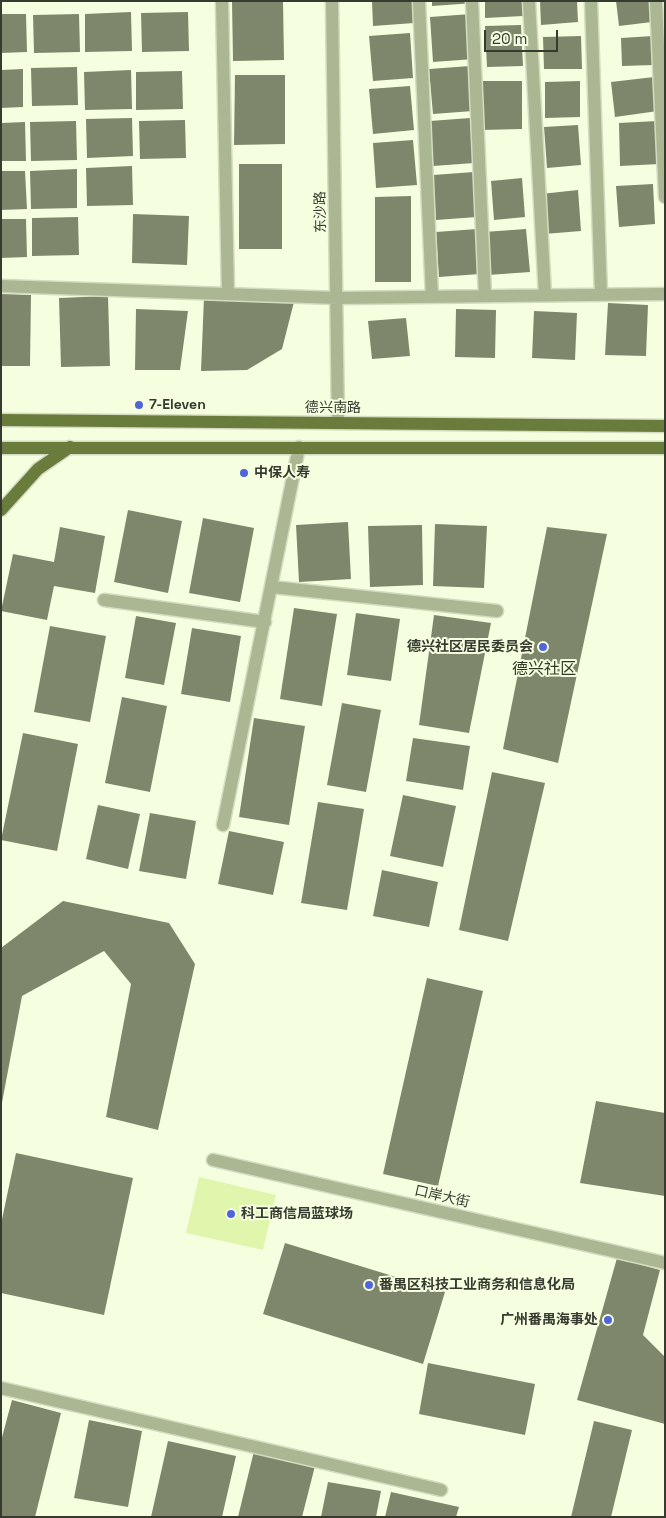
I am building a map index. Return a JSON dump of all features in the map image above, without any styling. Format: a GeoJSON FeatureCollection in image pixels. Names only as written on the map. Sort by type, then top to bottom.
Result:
{"type":"FeatureCollection","features":[{"type":"Feature","properties":{"kind":"main road","name":"德兴南路"},"geometry":{"type":"LineString","coordinates":[[1,420],[665,426]]}},
{"type":"Feature","properties":{"kind":"main road"},"geometry":{"type":"LineString","coordinates":[[1,510],[38,469],[70,447]]}},
{"type":"Feature","properties":{"kind":"main road"},"geometry":{"type":"LineString","coordinates":[[1,448],[665,448]]}},
{"type":"Feature","properties":{"kind":"street"},"geometry":{"type":"LineString","coordinates":[[222,1],[228,294]]}},
{"type":"Feature","properties":{"kind":"street","name":"东沙路"},"geometry":{"type":"LineString","coordinates":[[332,1],[338,423]]}},
{"type":"Feature","properties":{"kind":"street"},"geometry":{"type":"LineString","coordinates":[[419,1],[432,297]]}},
{"type":"Feature","properties":{"kind":"street"},"geometry":{"type":"LineString","coordinates":[[472,1],[485,296]]}},
{"type":"Feature","properties":{"kind":"street"},"geometry":{"type":"LineString","coordinates":[[529,1],[545,295]]}},
{"type":"Feature","properties":{"kind":"street"},"geometry":{"type":"LineString","coordinates":[[591,1],[601,295]]}},
{"type":"Feature","properties":{"kind":"street"},"geometry":{"type":"LineString","coordinates":[[656,1],[665,197]]}},
{"type":"Feature","properties":{"kind":"street"},"geometry":{"type":"LineString","coordinates":[[1,286],[337,298],[665,294]]}},
{"type":"Feature","properties":{"kind":"street"},"geometry":{"type":"LineString","coordinates":[[223,825],[299,447]]}},
{"type":"Feature","properties":{"kind":"street"},"geometry":{"type":"LineString","coordinates":[[272,587],[497,611]]}},
{"type":"Feature","properties":{"kind":"street"},"geometry":{"type":"LineString","coordinates":[[104,600],[265,622]]}},
{"type":"Feature","properties":{"kind":"street","name":"口岸大街"},"geometry":{"type":"LineString","coordinates":[[213,1160],[665,1263]]}},
{"type":"Feature","properties":{"kind":"street"},"geometry":{"type":"LineString","coordinates":[[1,1388],[441,1490]]}},
{"type":"Feature","properties":{"kind":"green space","name":"科工商信局蓝球场"},"geometry":{"type":"Polygon","coordinates":[[[199,1177],[276,1195],[263,1250],[186,1233],[199,1177]]]}},
{"type":"Feature","properties":{"kind":"building"},"geometry":{"type":"Polygon","coordinates":[[[232,1],[283,1],[284,60],[233,61],[232,1]]]}},
{"type":"Feature","properties":{"kind":"building"},"geometry":{"type":"Polygon","coordinates":[[[372,1],[413,1],[414,23],[373,26],[372,1]]]}},
{"type":"Feature","properties":{"kind":"building"},"geometry":{"type":"Polygon","coordinates":[[[432,1],[475,1],[475,3],[432,6],[432,1]]]}},
{"type":"Feature","properties":{"kind":"building"},"geometry":{"type":"Polygon","coordinates":[[[485,1],[522,1],[523,16],[485,18],[485,1]]]}},
{"type":"Feature","properties":{"kind":"building"},"geometry":{"type":"Polygon","coordinates":[[[540,1],[577,1],[578,22],[541,25],[540,1]]]}},
{"type":"Feature","properties":{"kind":"building"},"geometry":{"type":"Polygon","coordinates":[[[616,1],[650,1],[652,22],[619,26],[616,1]]]}},
{"type":"Feature","properties":{"kind":"building"},"geometry":{"type":"Polygon","coordinates":[[[131,12],[132,51],[85,52],[85,14],[131,12]]]}},
{"type":"Feature","properties":{"kind":"building"},"geometry":{"type":"Polygon","coordinates":[[[188,12],[189,51],[142,52],[141,13],[188,12]]]}},
{"type":"Feature","properties":{"kind":"building"},"geometry":{"type":"Polygon","coordinates":[[[1,14],[26,14],[27,52],[1,53],[1,14]]]}},
{"type":"Feature","properties":{"kind":"building"},"geometry":{"type":"Polygon","coordinates":[[[79,14],[80,52],[34,53],[33,15],[79,14]]]}},
{"type":"Feature","properties":{"kind":"building"},"geometry":{"type":"Polygon","coordinates":[[[471,14],[474,59],[433,62],[430,17],[471,14]]]}},
{"type":"Feature","properties":{"kind":"building"},"geometry":{"type":"Polygon","coordinates":[[[521,25],[523,66],[487,67],[485,26],[521,25]]]}},
{"type":"Feature","properties":{"kind":"building"},"geometry":{"type":"Polygon","coordinates":[[[410,33],[413,78],[373,81],[369,36],[410,33]]]}},
{"type":"Feature","properties":{"kind":"building"},"geometry":{"type":"Polygon","coordinates":[[[581,36],[582,69],[544,69],[543,37],[581,36]]]}},
{"type":"Feature","properties":{"kind":"building"},"geometry":{"type":"Polygon","coordinates":[[[653,36],[654,65],[622,66],[621,38],[653,36]]]}},
{"type":"Feature","properties":{"kind":"building"},"geometry":{"type":"Polygon","coordinates":[[[470,66],[473,111],[433,114],[429,69],[470,66]]]}},
{"type":"Feature","properties":{"kind":"building"},"geometry":{"type":"Polygon","coordinates":[[[77,67],[78,105],[32,106],[31,68],[77,67]]]}},
{"type":"Feature","properties":{"kind":"building"},"geometry":{"type":"Polygon","coordinates":[[[23,69],[23,107],[1,108],[1,70],[23,69]]]}},
{"type":"Feature","properties":{"kind":"building"},"geometry":{"type":"Polygon","coordinates":[[[131,70],[132,109],[85,110],[84,72],[131,70]]]}},
{"type":"Feature","properties":{"kind":"building"},"geometry":{"type":"Polygon","coordinates":[[[182,71],[183,109],[136,110],[136,72],[182,71]]]}},
{"type":"Feature","properties":{"kind":"building"},"geometry":{"type":"Polygon","coordinates":[[[235,75],[285,75],[285,144],[234,145],[235,75]]]}},
{"type":"Feature","properties":{"kind":"building"},"geometry":{"type":"Polygon","coordinates":[[[654,77],[658,111],[615,117],[611,82],[654,77]]]}},
{"type":"Feature","properties":{"kind":"building"},"geometry":{"type":"Polygon","coordinates":[[[481,81],[522,81],[522,129],[481,130],[481,81]]]}},
{"type":"Feature","properties":{"kind":"building"},"geometry":{"type":"Polygon","coordinates":[[[580,81],[580,117],[545,118],[545,82],[580,81]]]}},
{"type":"Feature","properties":{"kind":"building"},"geometry":{"type":"Polygon","coordinates":[[[410,86],[414,130],[373,134],[369,89],[410,86]]]}},
{"type":"Feature","properties":{"kind":"building"},"geometry":{"type":"Polygon","coordinates":[[[132,118],[133,156],[87,158],[86,119],[132,118]]]}},
{"type":"Feature","properties":{"kind":"building"},"geometry":{"type":"Polygon","coordinates":[[[470,118],[474,163],[433,166],[430,121],[470,118]]]}},
{"type":"Feature","properties":{"kind":"building"},"geometry":{"type":"Polygon","coordinates":[[[185,120],[186,158],[140,159],[139,121],[185,120]]]}},
{"type":"Feature","properties":{"kind":"building"},"geometry":{"type":"Polygon","coordinates":[[[76,121],[77,160],[31,161],[30,122],[76,121]]]}},
{"type":"Feature","properties":{"kind":"building"},"geometry":{"type":"Polygon","coordinates":[[[657,121],[659,164],[620,166],[619,123],[657,121]]]}},
{"type":"Feature","properties":{"kind":"building"},"geometry":{"type":"Polygon","coordinates":[[[25,122],[26,161],[1,161],[1,123],[25,122]]]}},
{"type":"Feature","properties":{"kind":"building"},"geometry":{"type":"Polygon","coordinates":[[[578,125],[581,165],[547,168],[544,127],[578,125]]]}},
{"type":"Feature","properties":{"kind":"building"},"geometry":{"type":"Polygon","coordinates":[[[413,140],[417,185],[376,188],[373,143],[413,140]]]}},
{"type":"Feature","properties":{"kind":"building"},"geometry":{"type":"Polygon","coordinates":[[[239,164],[282,164],[282,249],[239,249],[239,164]]]}},
{"type":"Feature","properties":{"kind":"building"},"geometry":{"type":"Polygon","coordinates":[[[132,166],[133,205],[87,206],[86,168],[132,166]]]}},
{"type":"Feature","properties":{"kind":"building"},"geometry":{"type":"Polygon","coordinates":[[[77,169],[77,208],[31,209],[30,171],[77,169]]]}},
{"type":"Feature","properties":{"kind":"building"},"geometry":{"type":"Polygon","coordinates":[[[1,171],[25,171],[27,209],[1,210],[1,171]]]}},
{"type":"Feature","properties":{"kind":"building"},"geometry":{"type":"Polygon","coordinates":[[[474,172],[477,217],[436,220],[433,175],[474,172]]]}},
{"type":"Feature","properties":{"kind":"building"},"geometry":{"type":"Polygon","coordinates":[[[522,178],[525,217],[494,220],[491,181],[522,178]]]}},
{"type":"Feature","properties":{"kind":"building"},"geometry":{"type":"Polygon","coordinates":[[[653,184],[655,224],[619,227],[616,186],[653,184]]]}},
{"type":"Feature","properties":{"kind":"building"},"geometry":{"type":"Polygon","coordinates":[[[578,190],[581,231],[544,234],[541,194],[578,190]]]}},
{"type":"Feature","properties":{"kind":"building"},"geometry":{"type":"Polygon","coordinates":[[[411,196],[411,282],[375,282],[375,197],[411,196]]]}},
{"type":"Feature","properties":{"kind":"building"},"geometry":{"type":"Polygon","coordinates":[[[133,214],[189,216],[187,265],[132,263],[133,214]]]}},
{"type":"Feature","properties":{"kind":"building"},"geometry":{"type":"Polygon","coordinates":[[[78,217],[79,255],[32,256],[32,218],[78,217]]]}},
{"type":"Feature","properties":{"kind":"building"},"geometry":{"type":"Polygon","coordinates":[[[1,219],[26,219],[27,257],[1,258],[1,219]]]}},
{"type":"Feature","properties":{"kind":"building"},"geometry":{"type":"Polygon","coordinates":[[[477,229],[480,274],[439,277],[436,232],[477,229]]]}},
{"type":"Feature","properties":{"kind":"building"},"geometry":{"type":"Polygon","coordinates":[[[526,229],[530,272],[488,275],[484,232],[526,229]]]}},
{"type":"Feature","properties":{"kind":"building"},"geometry":{"type":"Polygon","coordinates":[[[1,294],[31,295],[30,366],[1,366],[1,294]]]}},
{"type":"Feature","properties":{"kind":"building"},"geometry":{"type":"Polygon","coordinates":[[[108,296],[110,366],[61,367],[59,298],[108,296]]]}},
{"type":"Feature","properties":{"kind":"building"},"geometry":{"type":"Polygon","coordinates":[[[204,297],[294,302],[282,349],[247,370],[201,371],[204,297]]]}},
{"type":"Feature","properties":{"kind":"building"},"geometry":{"type":"Polygon","coordinates":[[[608,303],[648,305],[646,356],[605,355],[608,303]]]}},
{"type":"Feature","properties":{"kind":"building"},"geometry":{"type":"Polygon","coordinates":[[[136,309],[188,311],[180,370],[135,370],[136,309]]]}},
{"type":"Feature","properties":{"kind":"building"},"geometry":{"type":"Polygon","coordinates":[[[456,309],[496,310],[495,358],[455,357],[456,309]]]}},
{"type":"Feature","properties":{"kind":"building"},"geometry":{"type":"Polygon","coordinates":[[[534,311],[577,313],[575,360],[532,358],[534,311]]]}},
{"type":"Feature","properties":{"kind":"building"},"geometry":{"type":"Polygon","coordinates":[[[406,318],[410,356],[372,359],[368,321],[406,318]]]}},
{"type":"Feature","properties":{"kind":"building"},"geometry":{"type":"Polygon","coordinates":[[[128,510],[182,521],[168,593],[114,582],[128,510]]]}},
{"type":"Feature","properties":{"kind":"building"},"geometry":{"type":"Polygon","coordinates":[[[203,518],[254,528],[240,602],[189,593],[203,518]]]}},
{"type":"Feature","properties":{"kind":"building"},"geometry":{"type":"Polygon","coordinates":[[[348,522],[351,579],[299,582],[296,525],[348,522]]]}},
{"type":"Feature","properties":{"kind":"building"},"geometry":{"type":"Polygon","coordinates":[[[435,524],[487,526],[484,588],[433,586],[435,524]]]}},
{"type":"Feature","properties":{"kind":"building"},"geometry":{"type":"Polygon","coordinates":[[[422,525],[423,585],[370,587],[368,526],[422,525]]]}},
{"type":"Feature","properties":{"kind":"building"},"geometry":{"type":"Polygon","coordinates":[[[60,527],[105,536],[95,593],[54,586],[47,620],[1,611],[13,554],[54,562],[60,527]]]}},
{"type":"Feature","properties":{"kind":"building"},"geometry":{"type":"Polygon","coordinates":[[[547,527],[607,534],[558,763],[503,749],[547,527]]]}},
{"type":"Feature","properties":{"kind":"building"},"geometry":{"type":"Polygon","coordinates":[[[294,608],[337,614],[322,706],[280,699],[294,608]]]}},
{"type":"Feature","properties":{"kind":"building"},"geometry":{"type":"Polygon","coordinates":[[[356,613],[400,619],[391,681],[347,675],[356,613]]]}},
{"type":"Feature","properties":{"kind":"building"},"geometry":{"type":"Polygon","coordinates":[[[434,615],[491,623],[469,733],[419,725],[434,615]]]}},
{"type":"Feature","properties":{"kind":"building"},"geometry":{"type":"Polygon","coordinates":[[[136,616],[176,623],[164,685],[125,678],[136,616]]]}},
{"type":"Feature","properties":{"kind":"building"},"geometry":{"type":"Polygon","coordinates":[[[50,626],[106,636],[90,722],[34,712],[50,626]]]}},
{"type":"Feature","properties":{"kind":"building"},"geometry":{"type":"Polygon","coordinates":[[[192,628],[241,636],[230,702],[181,694],[192,628]]]}},
{"type":"Feature","properties":{"kind":"building"},"geometry":{"type":"Polygon","coordinates":[[[122,697],[167,706],[150,792],[105,783],[122,697]]]}},
{"type":"Feature","properties":{"kind":"building"},"geometry":{"type":"Polygon","coordinates":[[[342,703],[381,710],[366,792],[327,785],[342,703]]]}},
{"type":"Feature","properties":{"kind":"building"},"geometry":{"type":"Polygon","coordinates":[[[254,718],[305,726],[289,825],[239,817],[254,718]]]}},
{"type":"Feature","properties":{"kind":"building"},"geometry":{"type":"Polygon","coordinates":[[[23,733],[78,744],[57,851],[1,840],[23,733]]]}},
{"type":"Feature","properties":{"kind":"building"},"geometry":{"type":"Polygon","coordinates":[[[413,738],[470,746],[463,790],[406,781],[413,738]]]}},
{"type":"Feature","properties":{"kind":"building"},"geometry":{"type":"Polygon","coordinates":[[[492,772],[545,783],[508,941],[459,930],[492,772]]]}},
{"type":"Feature","properties":{"kind":"building"},"geometry":{"type":"Polygon","coordinates":[[[403,795],[456,806],[443,867],[390,856],[403,795]]]}},
{"type":"Feature","properties":{"kind":"building"},"geometry":{"type":"Polygon","coordinates":[[[318,802],[364,809],[347,910],[301,903],[318,802]]]}},
{"type":"Feature","properties":{"kind":"building"},"geometry":{"type":"Polygon","coordinates":[[[98,805],[140,814],[128,869],[86,859],[98,805]]]}},
{"type":"Feature","properties":{"kind":"building"},"geometry":{"type":"Polygon","coordinates":[[[150,813],[196,821],[186,879],[139,871],[150,813]]]}},
{"type":"Feature","properties":{"kind":"building"},"geometry":{"type":"Polygon","coordinates":[[[229,831],[284,842],[273,895],[218,884],[229,831]]]}},
{"type":"Feature","properties":{"kind":"building"},"geometry":{"type":"Polygon","coordinates":[[[382,870],[438,882],[429,927],[373,916],[382,870]]]}},
{"type":"Feature","properties":{"kind":"building"},"geometry":{"type":"Polygon","coordinates":[[[63,901],[169,923],[195,964],[158,1130],[106,1117],[131,984],[104,951],[22,996],[1,1108],[1,948],[63,901]]]}},
{"type":"Feature","properties":{"kind":"building"},"geometry":{"type":"Polygon","coordinates":[[[427,978],[483,991],[438,1186],[383,1174],[427,978]]]}},
{"type":"Feature","properties":{"kind":"building"},"geometry":{"type":"Polygon","coordinates":[[[596,1101],[665,1113],[665,1196],[580,1183],[596,1101]]]}},
{"type":"Feature","properties":{"kind":"building"},"geometry":{"type":"Polygon","coordinates":[[[16,1153],[133,1178],[104,1315],[1,1293],[1,1224],[16,1153]]]}},
{"type":"Feature","properties":{"kind":"building"},"geometry":{"type":"Polygon","coordinates":[[[285,1243],[445,1292],[423,1364],[263,1314],[285,1243]]]}},
{"type":"Feature","properties":{"kind":"building"},"geometry":{"type":"Polygon","coordinates":[[[617,1258],[660,1270],[643,1335],[665,1357],[665,1424],[577,1400],[617,1258]]]}},
{"type":"Feature","properties":{"kind":"building"},"geometry":{"type":"Polygon","coordinates":[[[428,1363],[535,1384],[525,1435],[419,1414],[428,1363]]]}},
{"type":"Feature","properties":{"kind":"building"},"geometry":{"type":"Polygon","coordinates":[[[12,1400],[61,1413],[35,1517],[1,1517],[1,1441],[12,1400]]]}},
{"type":"Feature","properties":{"kind":"building"},"geometry":{"type":"Polygon","coordinates":[[[89,1420],[142,1431],[128,1507],[74,1498],[89,1420]]]}},
{"type":"Feature","properties":{"kind":"building"},"geometry":{"type":"Polygon","coordinates":[[[594,1421],[632,1430],[611,1517],[571,1517],[594,1421]]]}},
{"type":"Feature","properties":{"kind":"building"},"geometry":{"type":"Polygon","coordinates":[[[168,1441],[236,1456],[222,1517],[151,1517],[168,1441]]]}},
{"type":"Feature","properties":{"kind":"building"},"geometry":{"type":"Polygon","coordinates":[[[254,1451],[315,1466],[302,1517],[238,1517],[254,1451]]]}},
{"type":"Feature","properties":{"kind":"building"},"geometry":{"type":"Polygon","coordinates":[[[328,1482],[381,1491],[376,1517],[321,1517],[328,1482]]]}},
{"type":"Feature","properties":{"kind":"building"},"geometry":{"type":"Polygon","coordinates":[[[391,1492],[459,1507],[456,1517],[385,1517],[391,1492]]]}},
{"type":"Feature","properties":{"kind":"place","name":"7-Eleven"},"geometry":{"type":"Point","coordinates":[139,405]}},
{"type":"Feature","properties":{"kind":"place","name":"中保人寿"},"geometry":{"type":"Point","coordinates":[244,473]}},
{"type":"Feature","properties":{"kind":"place","name":"德兴社区居民委员会"},"geometry":{"type":"Point","coordinates":[543,647]}},
{"type":"Feature","properties":{"kind":"place","name":"科工商信局蓝球场"},"geometry":{"type":"Point","coordinates":[231,1214]}},
{"type":"Feature","properties":{"kind":"place","name":"番禺区科技工业商务和信息化局"},"geometry":{"type":"Point","coordinates":[369,1285]}},
{"type":"Feature","properties":{"kind":"place","name":"广州番禺海事处"},"geometry":{"type":"Point","coordinates":[608,1320]}},
{"type":"Feature","properties":{"kind":"district","name":"德兴社区"},"geometry":{"type":"Point","coordinates":[544,670]}}]}
